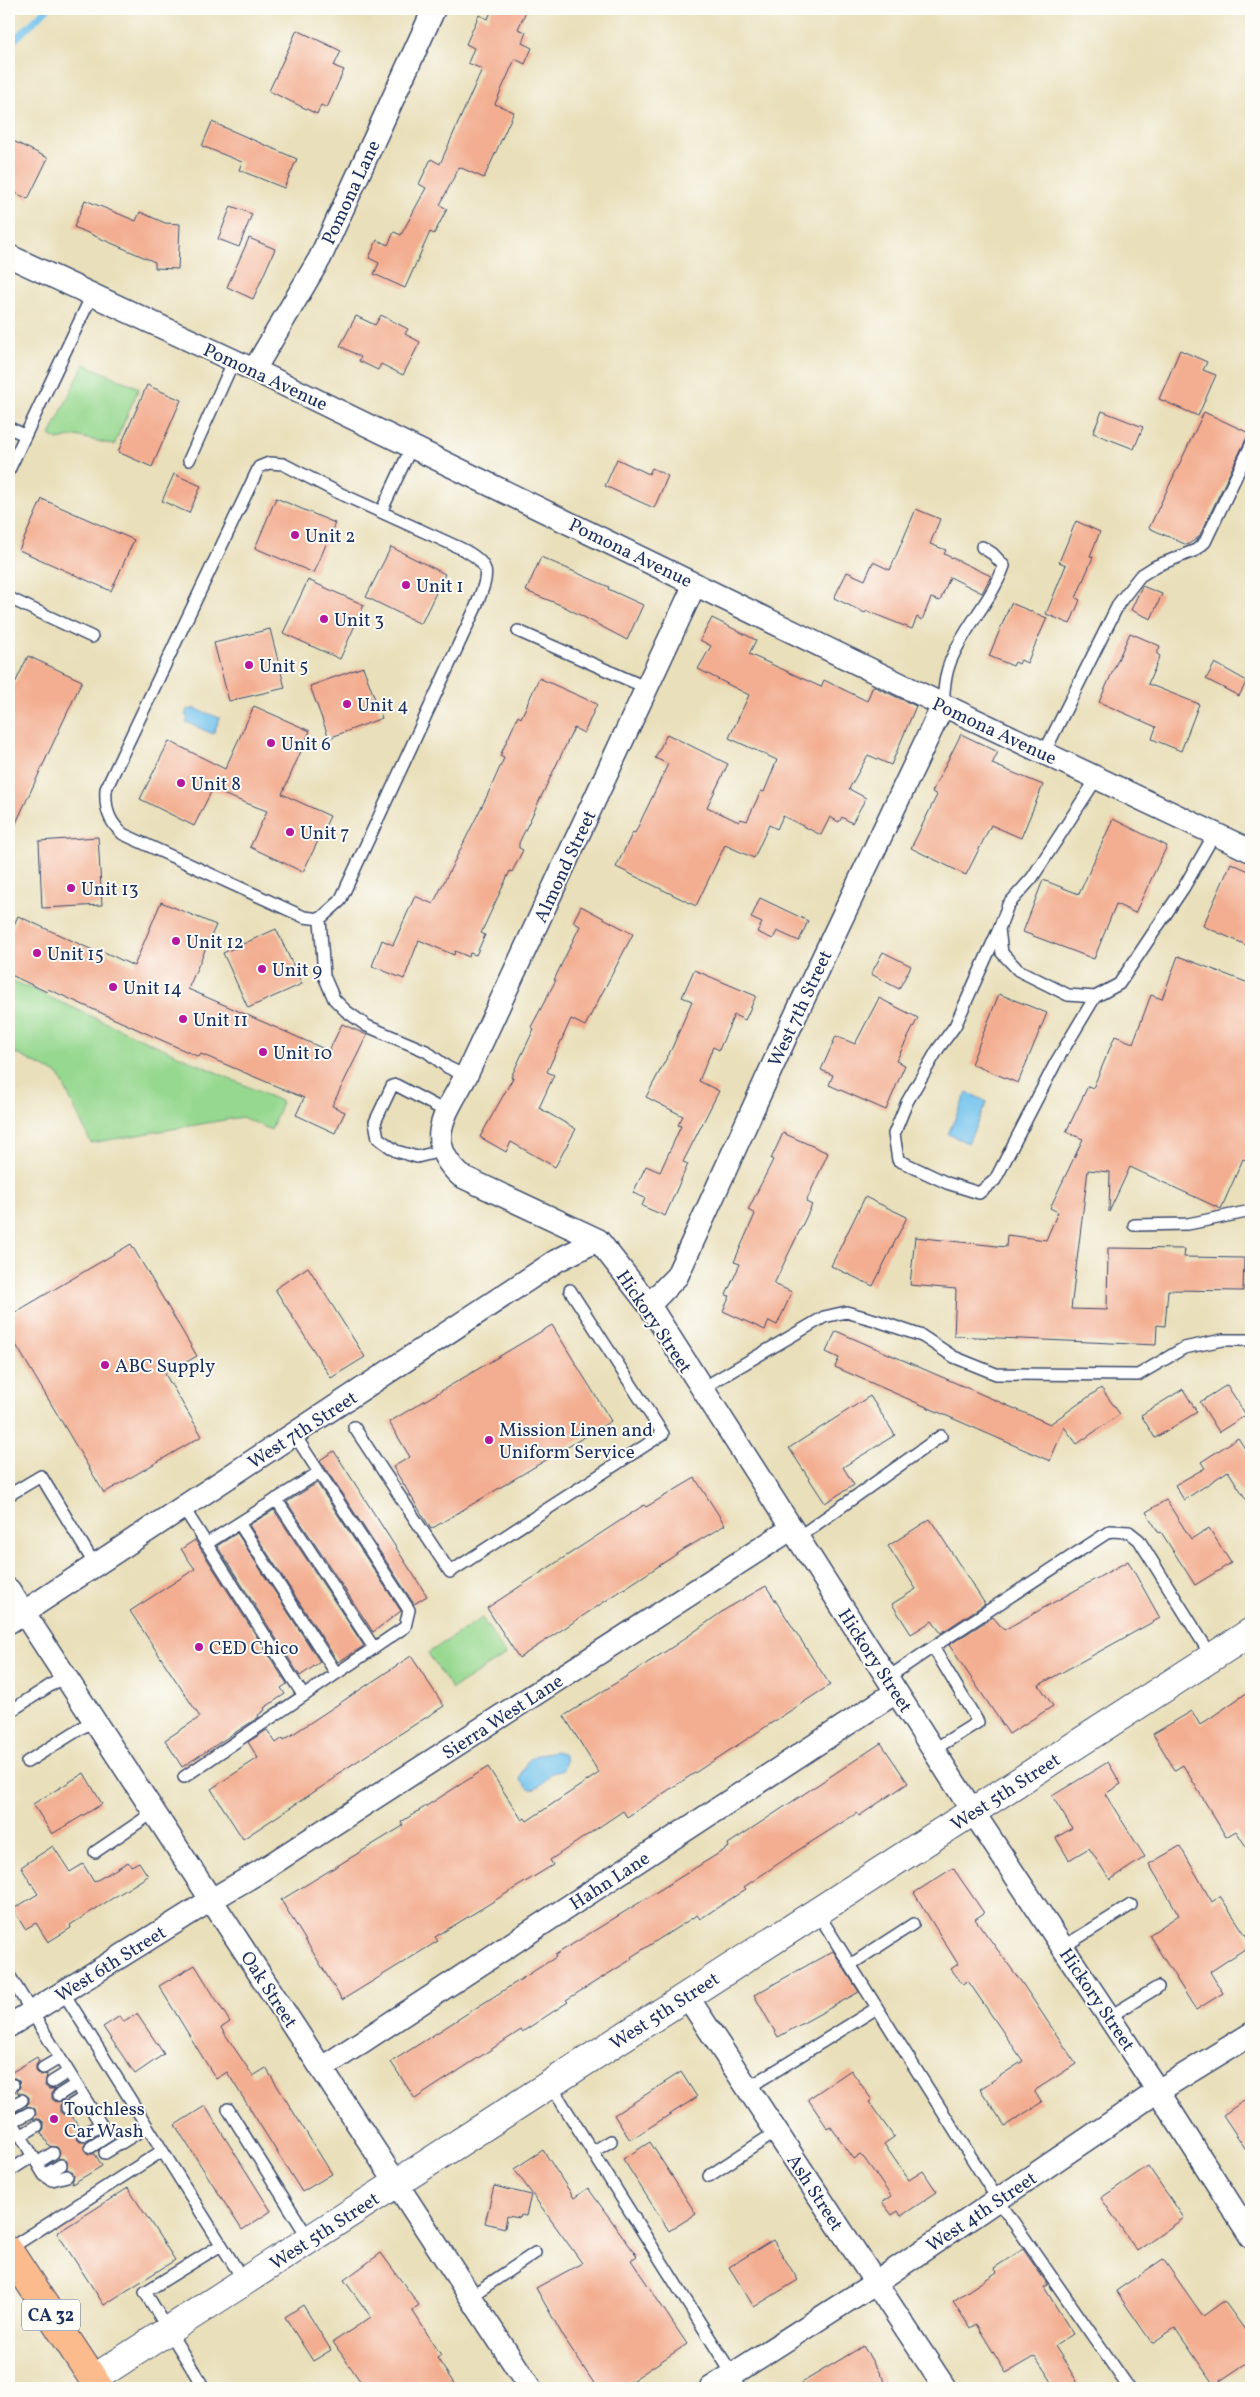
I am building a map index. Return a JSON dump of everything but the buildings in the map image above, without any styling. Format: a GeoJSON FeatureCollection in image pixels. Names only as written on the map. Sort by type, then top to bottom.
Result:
{"type":"FeatureCollection","features":[{"type":"Feature","properties":{"kind":"main road","name":"CA 32"},"geometry":{"type":"LineString","coordinates":[[9,2250],[90,2385]]}},
{"type":"Feature","properties":{"kind":"street","name":"Pomona Lane"},"geometry":{"type":"LineString","coordinates":[[244,365],[320,258],[434,9]]}},
{"type":"Feature","properties":{"kind":"street","name":"Pomona Avenue"},"geometry":{"type":"LineString","coordinates":[[9,256],[244,365],[943,705],[1251,851]]}},
{"type":"Feature","properties":{"kind":"street","name":"Almond Street"},"geometry":{"type":"LineString","coordinates":[[441,1151],[440,1132],[446,1112],[466,1076],[696,584]]}},
{"type":"Feature","properties":{"kind":"street","name":"West 7th Street"},"geometry":{"type":"LineString","coordinates":[[649,1306],[677,1276],[792,1023],[943,705]]}},
{"type":"Feature","properties":{"kind":"street","name":"Hickory Street"},"geometry":{"type":"LineString","coordinates":[[441,1151],[449,1165],[461,1176],[598,1240],[649,1306],[700,1389],[973,1812],[1110,2017],[1251,2237]]}},
{"type":"Feature","properties":{"kind":"street","name":"West 7th Street"},"geometry":{"type":"LineString","coordinates":[[16,1617],[556,1261],[598,1240]]}},
{"type":"Feature","properties":{"kind":"street","name":"Sierra West Lane"},"geometry":{"type":"LineString","coordinates":[[212,1900],[261,1871],[794,1533]]}},
{"type":"Feature","properties":{"kind":"street","name":"Oak Street"},"geometry":{"type":"LineString","coordinates":[[9,1590],[16,1617],[65,1676],[530,2388]]}},
{"type":"Feature","properties":{"kind":"street","name":"West 5th Street"},"geometry":{"type":"LineString","coordinates":[[90,2385],[168,2330],[1251,1632]]}},
{"type":"Feature","properties":{"kind":"street","name":"Hahn Lane"},"geometry":{"type":"LineString","coordinates":[[322,2068],[891,1685]]}},
{"type":"Feature","properties":{"kind":"street","name":"West 6th Street"},"geometry":{"type":"LineString","coordinates":[[9,2026],[212,1900]]}},
{"type":"Feature","properties":{"kind":"street","name":"Ash Street"},"geometry":{"type":"LineString","coordinates":[[687,1996],[945,2388]]}},
{"type":"Feature","properties":{"kind":"street","name":"West 4th Street"},"geometry":{"type":"LineString","coordinates":[[712,2388],[737,2382],[875,2283],[1158,2091],[1251,2034]]}},
{"type":"Feature","properties":{"kind":"lane"},"geometry":{"type":"LineString","coordinates":[[9,470],[92,295]]}},
{"type":"Feature","properties":{"kind":"lane"},"geometry":{"type":"LineString","coordinates":[[189,460],[244,365]]}},
{"type":"Feature","properties":{"kind":"lane"},"geometry":{"type":"LineString","coordinates":[[9,428],[25,435]]}},
{"type":"Feature","properties":{"kind":"lane"},"geometry":{"type":"LineString","coordinates":[[1044,753],[1119,604],[1140,576],[1156,566],[1196,550],[1205,542],[1251,445]]}},
{"type":"Feature","properties":{"kind":"lane"},"geometry":{"type":"LineString","coordinates":[[381,512],[412,446]]}},
{"type":"Feature","properties":{"kind":"lane"},"geometry":{"type":"LineString","coordinates":[[268,463],[283,464],[337,492],[477,556],[485,567],[485,582],[462,638],[344,894],[335,906],[320,919],[304,917],[123,834],[112,825],[105,807],[106,789],[259,467],[268,463]]}},
{"type":"Feature","properties":{"kind":"lane"},"geometry":{"type":"LineString","coordinates":[[943,705],[950,661],[965,633],[998,583],[1004,566],[994,554],[982,547]]}},
{"type":"Feature","properties":{"kind":"lane"},"geometry":{"type":"LineString","coordinates":[[9,598],[92,637]]}},
{"type":"Feature","properties":{"kind":"lane"},"geometry":{"type":"LineString","coordinates":[[518,632],[647,688]]}},
{"type":"Feature","properties":{"kind":"lane"},"geometry":{"type":"LineString","coordinates":[[1097,778],[1032,878],[1008,905],[999,930],[956,1026],[938,1049],[907,1102],[894,1134],[898,1160],[947,1183],[979,1193],[995,1180],[1056,1062],[1095,997],[1119,984],[1184,887],[1215,833]]}},
{"type":"Feature","properties":{"kind":"lane"},"geometry":{"type":"LineString","coordinates":[[320,919],[324,976],[334,999],[346,1011],[367,1026],[426,1051],[447,1067],[466,1076]]}},
{"type":"Feature","properties":{"kind":"lane"},"geometry":{"type":"LineString","coordinates":[[999,930],[1002,953],[1018,970],[1068,994],[1095,997]]}},
{"type":"Feature","properties":{"kind":"lane"},"geometry":{"type":"LineString","coordinates":[[441,1151],[417,1157],[396,1151],[378,1138],[375,1122],[392,1086],[396,1085],[446,1112]]}},
{"type":"Feature","properties":{"kind":"lane"},"geometry":{"type":"LineString","coordinates":[[1134,1225],[1188,1224],[1251,1211]]}},
{"type":"Feature","properties":{"kind":"lane"},"geometry":{"type":"LineString","coordinates":[[354,1427],[450,1572],[663,1434],[570,1290]]}},
{"type":"Feature","properties":{"kind":"lane"},"geometry":{"type":"LineString","coordinates":[[700,1389],[824,1317],[846,1312],[922,1336],[954,1357],[996,1374],[1138,1375],[1184,1348],[1223,1340],[1251,1340]]}},
{"type":"Feature","properties":{"kind":"lane"},"geometry":{"type":"LineString","coordinates":[[184,1777],[405,1627],[409,1610],[294,1434]]}},
{"type":"Feature","properties":{"kind":"lane"},"geometry":{"type":"LineString","coordinates":[[794,1533],[941,1436]]}},
{"type":"Feature","properties":{"kind":"lane"},"geometry":{"type":"LineString","coordinates":[[206,1544],[318,1473]]}},
{"type":"Feature","properties":{"kind":"lane"},"geometry":{"type":"LineString","coordinates":[[9,1495],[41,1476],[95,1565]]}},
{"type":"Feature","properties":{"kind":"lane"},"geometry":{"type":"LineString","coordinates":[[276,1500],[374,1648]]}},
{"type":"Feature","properties":{"kind":"lane"},"geometry":{"type":"LineString","coordinates":[[182,1508],[303,1695]]}},
{"type":"Feature","properties":{"kind":"lane"},"geometry":{"type":"LineString","coordinates":[[239,1523],[336,1673]]}},
{"type":"Feature","properties":{"kind":"lane"},"geometry":{"type":"LineString","coordinates":[[891,1685],[933,1647],[1110,1531],[1129,1532],[1139,1540],[1212,1657]]}},
{"type":"Feature","properties":{"kind":"lane"},"geometry":{"type":"LineString","coordinates":[[933,1647],[978,1722],[933,1750]]}},
{"type":"Feature","properties":{"kind":"lane"},"geometry":{"type":"LineString","coordinates":[[9,1712],[65,1676]]}},
{"type":"Feature","properties":{"kind":"lane"},"geometry":{"type":"LineString","coordinates":[[26,1762],[94,1720]]}},
{"type":"Feature","properties":{"kind":"lane"},"geometry":{"type":"LineString","coordinates":[[95,1852],[154,1812]]}},
{"type":"Feature","properties":{"kind":"lane"},"geometry":{"type":"LineString","coordinates":[[1063,1947],[1131,1905]]}},
{"type":"Feature","properties":{"kind":"lane"},"geometry":{"type":"LineString","coordinates":[[817,1912],[998,2200],[1129,2388]]}},
{"type":"Feature","properties":{"kind":"lane"},"geometry":{"type":"LineString","coordinates":[[850,1965],[913,1924]]}},
{"type":"Feature","properties":{"kind":"lane"},"geometry":{"type":"LineString","coordinates":[[9,1975],[108,2136],[91,2147]]}},
{"type":"Feature","properties":{"kind":"lane"},"geometry":{"type":"LineString","coordinates":[[1110,2017],[1158,1987]]}},
{"type":"Feature","properties":{"kind":"lane"},"geometry":{"type":"LineString","coordinates":[[63,1992],[244,2281]]}},
{"type":"Feature","properties":{"kind":"lane"},"geometry":{"type":"LineString","coordinates":[[748,2088],[872,2011]]}},
{"type":"Feature","properties":{"kind":"lane"},"geometry":{"type":"LineString","coordinates":[[43,2068],[60,2058]]}},
{"type":"Feature","properties":{"kind":"lane"},"geometry":{"type":"LineString","coordinates":[[52,2082],[68,2072]]}},
{"type":"Feature","properties":{"kind":"lane"},"geometry":{"type":"LineString","coordinates":[[59,2094],[76,2084]]}},
{"type":"Feature","properties":{"kind":"lane"},"geometry":{"type":"LineString","coordinates":[[550,2084],[737,2382]]}},
{"type":"Feature","properties":{"kind":"lane"},"geometry":{"type":"LineString","coordinates":[[67,2108],[84,2097]]}},
{"type":"Feature","properties":{"kind":"lane"},"geometry":{"type":"LineString","coordinates":[[9,2108],[22,2100]]}},
{"type":"Feature","properties":{"kind":"lane"},"geometry":{"type":"LineString","coordinates":[[228,2109],[310,2239]]}},
{"type":"Feature","properties":{"kind":"lane"},"geometry":{"type":"LineString","coordinates":[[29,2113],[11,2119],[44,2175],[52,2180],[68,2176]]}},
{"type":"Feature","properties":{"kind":"lane"},"geometry":{"type":"LineString","coordinates":[[83,2135],[101,2124]]}},
{"type":"Feature","properties":{"kind":"lane"},"geometry":{"type":"LineString","coordinates":[[20,2136],[37,2126]]}},
{"type":"Feature","properties":{"kind":"lane"},"geometry":{"type":"LineString","coordinates":[[105,2153],[147,2127]]}},
{"type":"Feature","properties":{"kind":"lane"},"geometry":{"type":"LineString","coordinates":[[709,2176],[776,2132]]}},
{"type":"Feature","properties":{"kind":"lane"},"geometry":{"type":"LineString","coordinates":[[592,2152],[612,2141]]}},
{"type":"Feature","properties":{"kind":"lane"},"geometry":{"type":"LineString","coordinates":[[9,2250],[162,2151]]}},
{"type":"Feature","properties":{"kind":"lane"},"geometry":{"type":"LineString","coordinates":[[9,2171],[53,2153]]}},
{"type":"Feature","properties":{"kind":"lane"},"geometry":{"type":"LineString","coordinates":[[44,2175],[61,2165]]}},
{"type":"Feature","properties":{"kind":"lane"},"geometry":{"type":"LineString","coordinates":[[204,2388],[145,2292],[221,2245]]}},
{"type":"Feature","properties":{"kind":"lane"},"geometry":{"type":"LineString","coordinates":[[471,2296],[535,2253]]}},
{"type":"Feature","properties":{"kind":"green space"},"geometry":{"type":"Polygon","coordinates":[[[84,364],[139,388],[114,445],[76,436],[57,440],[50,435],[84,364]]]}},
{"type":"Feature","properties":{"kind":"green space"},"geometry":{"type":"Polygon","coordinates":[[[9,979],[282,1102],[271,1130],[242,1117],[91,1143],[59,1075],[9,1050],[9,979]]]}},
{"type":"Feature","properties":{"kind":"green space"},"geometry":{"type":"Polygon","coordinates":[[[482,1618],[506,1655],[452,1689],[428,1653],[482,1618]]]}},
{"type":"Feature","properties":{"kind":"water"},"geometry":{"type":"Polygon","coordinates":[[[193,708],[220,718],[213,734],[186,722],[188,717],[185,716],[187,709],[192,710],[193,708]]]}},
{"type":"Feature","properties":{"kind":"water"},"geometry":{"type":"Polygon","coordinates":[[[967,1092],[987,1102],[968,1143],[948,1134],[967,1092]]]}},
{"type":"Feature","properties":{"kind":"water"},"geometry":{"type":"Polygon","coordinates":[[[556,1751],[564,1755],[566,1761],[562,1771],[551,1773],[542,1784],[530,1789],[520,1780],[525,1766],[531,1758],[556,1751]]]}},
{"type":"Feature","properties":{"kind":"waterway"},"geometry":{"type":"LineString","coordinates":[[9,45],[47,9]]}},
{"type":"Feature","properties":{"kind":"place","name":"Unit 2"},"geometry":{"type":"Point","coordinates":[295,535]}},
{"type":"Feature","properties":{"kind":"place","name":"Unit 1"},"geometry":{"type":"Point","coordinates":[406,585]}},
{"type":"Feature","properties":{"kind":"place","name":"Unit 3"},"geometry":{"type":"Point","coordinates":[324,619]}},
{"type":"Feature","properties":{"kind":"place","name":"Unit 5"},"geometry":{"type":"Point","coordinates":[249,665]}},
{"type":"Feature","properties":{"kind":"place","name":"Unit 4"},"geometry":{"type":"Point","coordinates":[347,704]}},
{"type":"Feature","properties":{"kind":"place","name":"Unit 6"},"geometry":{"type":"Point","coordinates":[271,743]}},
{"type":"Feature","properties":{"kind":"place","name":"Unit 8"},"geometry":{"type":"Point","coordinates":[181,783]}},
{"type":"Feature","properties":{"kind":"place","name":"Unit 7"},"geometry":{"type":"Point","coordinates":[290,832]}},
{"type":"Feature","properties":{"kind":"place","name":"Unit 13"},"geometry":{"type":"Point","coordinates":[71,888]}},
{"type":"Feature","properties":{"kind":"place","name":"Unit 12"},"geometry":{"type":"Point","coordinates":[176,941]}},
{"type":"Feature","properties":{"kind":"place","name":"Unit 15"},"geometry":{"type":"Point","coordinates":[37,953]}},
{"type":"Feature","properties":{"kind":"place","name":"Unit 9"},"geometry":{"type":"Point","coordinates":[262,969]}},
{"type":"Feature","properties":{"kind":"place","name":"Unit 14"},"geometry":{"type":"Point","coordinates":[113,987]}},
{"type":"Feature","properties":{"kind":"place","name":"Unit 11"},"geometry":{"type":"Point","coordinates":[183,1019]}},
{"type":"Feature","properties":{"kind":"place","name":"Unit 10"},"geometry":{"type":"Point","coordinates":[263,1052]}},
{"type":"Feature","properties":{"kind":"place","name":"ABC Supply"},"geometry":{"type":"Point","coordinates":[105,1365]}},
{"type":"Feature","properties":{"kind":"place","name":"Mission Linen and Uniform Service"},"geometry":{"type":"Point","coordinates":[489,1440]}},
{"type":"Feature","properties":{"kind":"place","name":"CED Chico"},"geometry":{"type":"Point","coordinates":[199,1647]}},
{"type":"Feature","properties":{"kind":"place","name":"Touchless Car Wash"},"geometry":{"type":"Point","coordinates":[54,2119]}}]}
